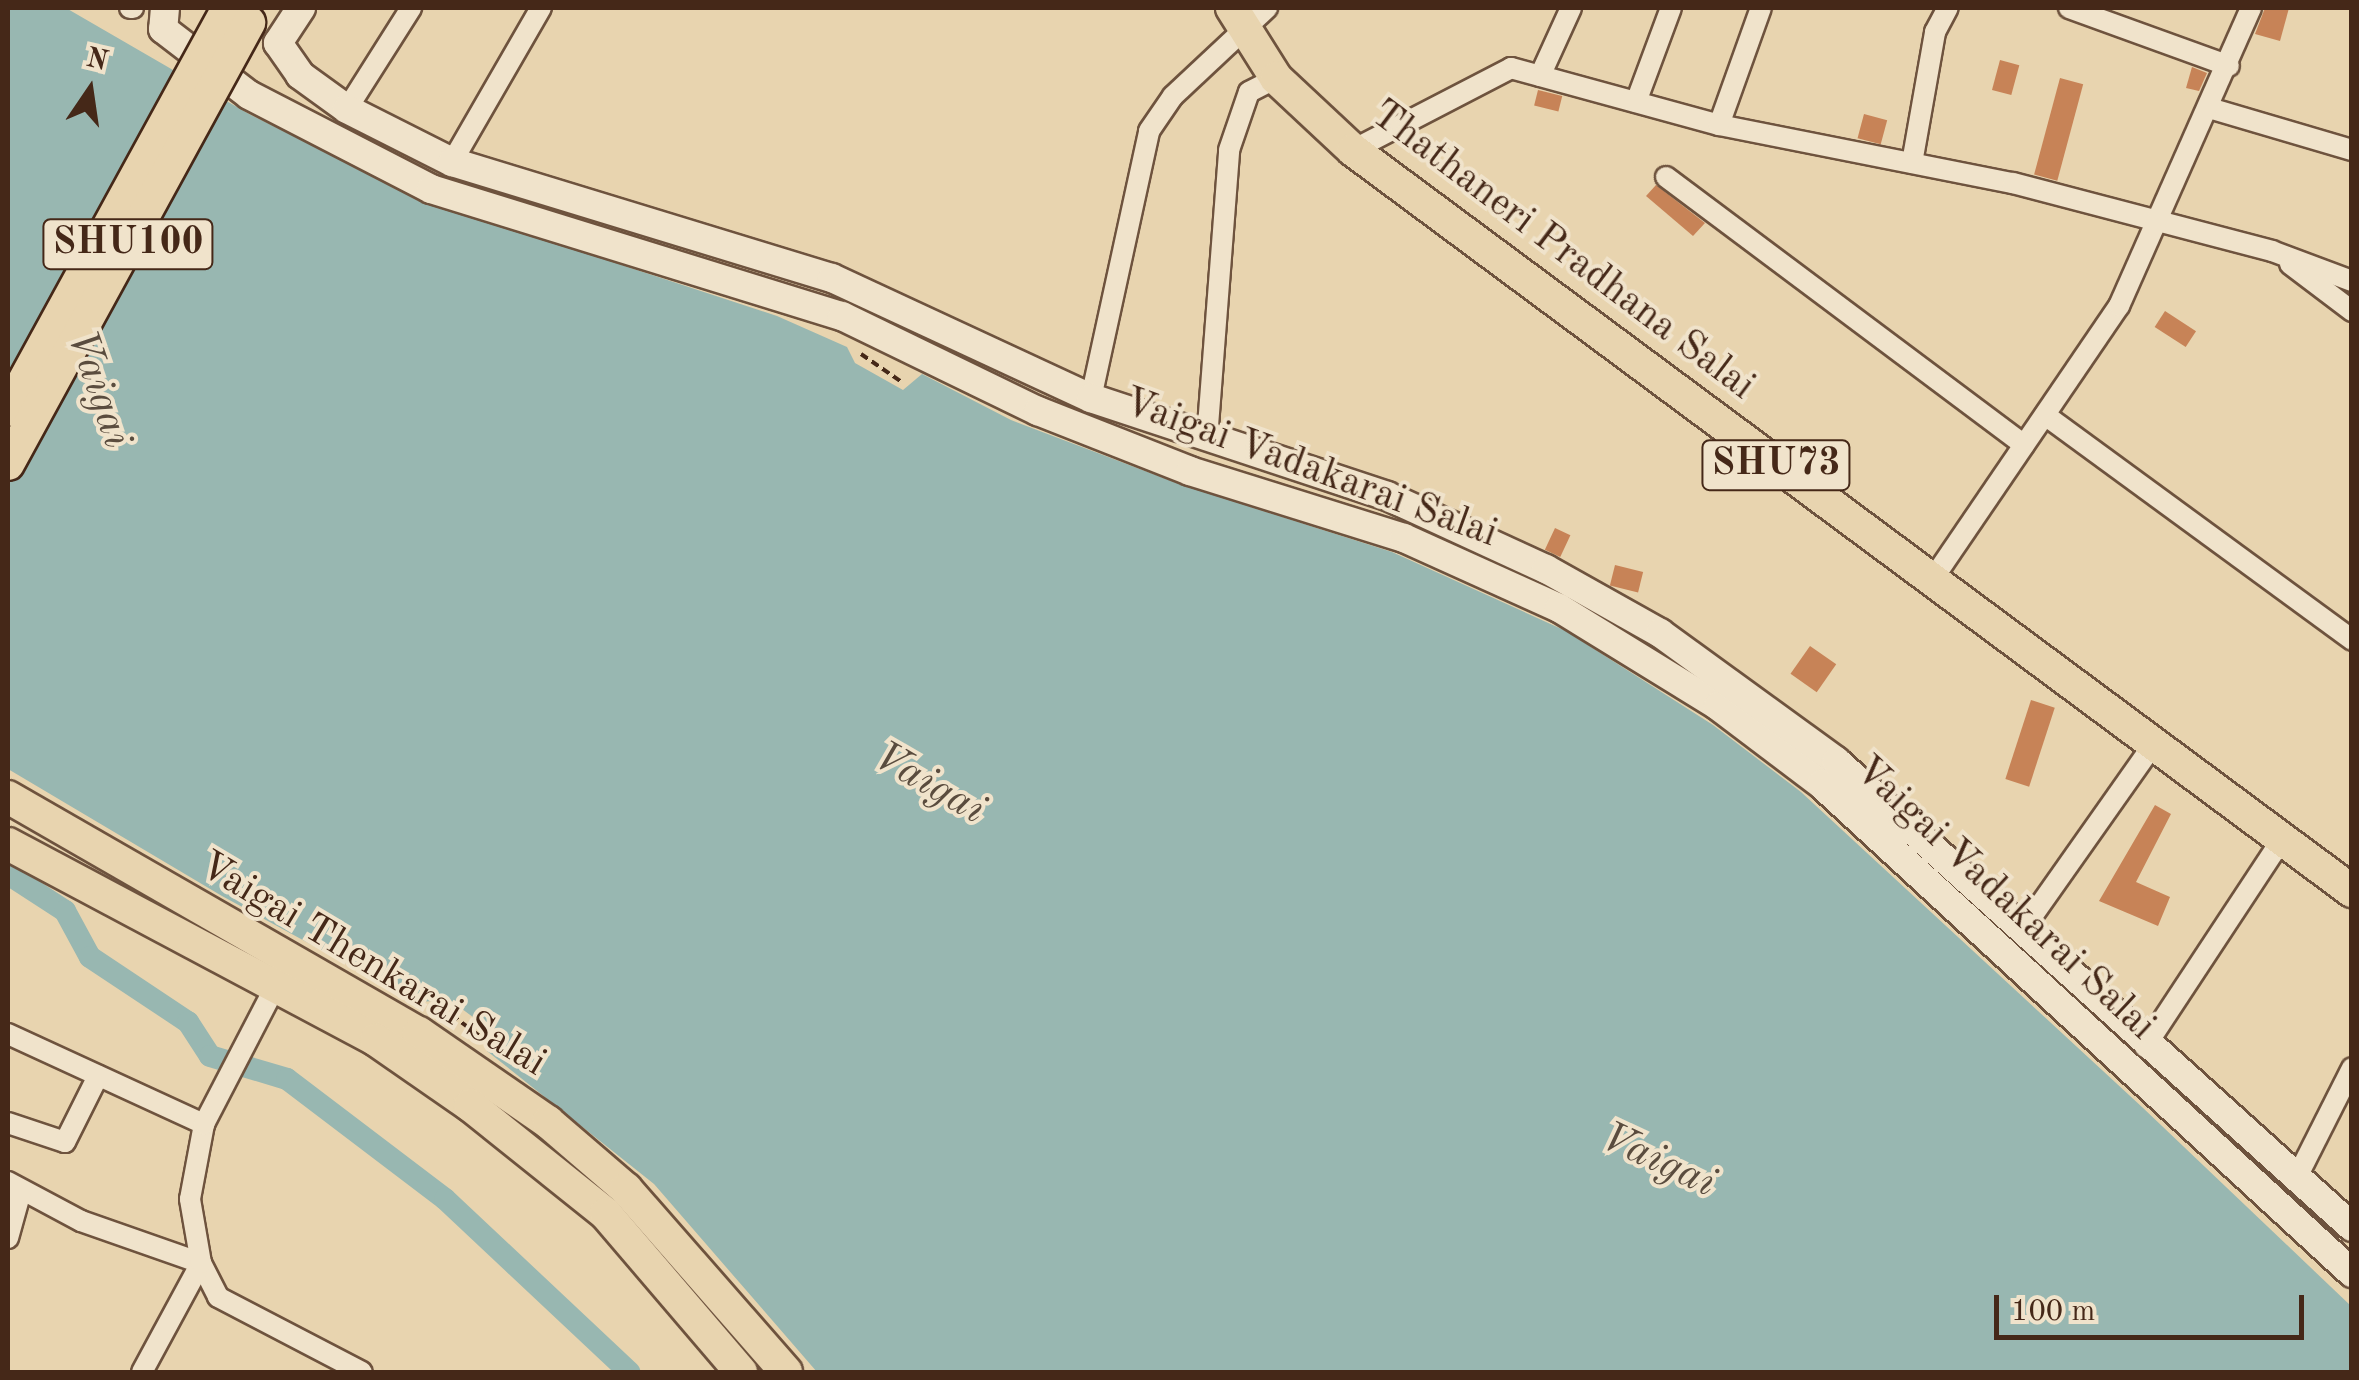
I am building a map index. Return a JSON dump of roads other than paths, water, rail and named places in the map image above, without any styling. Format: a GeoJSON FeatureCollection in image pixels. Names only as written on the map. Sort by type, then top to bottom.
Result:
{"type":"FeatureCollection","features":[{"type":"Feature","properties":{"kind":"main road","name":"Vaigai Vadakarai Salai"},"geometry":{"type":"LineString","coordinates":[[165,8],[163,29],[249,96],[431,190],[842,316],[1038,411],[1190,471],[1404,538],[1560,608],[1718,706],[1822,784],[2352,1273]]}},
{"type":"Feature","properties":{"kind":"main road","name":"Vaigai Vadakarai Salai"},"geometry":{"type":"LineString","coordinates":[[301,8],[278,43],[300,75],[347,109],[452,162],[798,265],[1091,398],[1387,496],[1546,569],[1660,633],[1836,761],[2145,1047],[2352,1228]]}},
{"type":"Feature","properties":{"kind":"main road","name":"SHU100"},"geometry":{"type":"LineString","coordinates":[[8,410],[240,12]]}},
{"type":"Feature","properties":{"kind":"main road","name":"SHU100"},"geometry":{"type":"LineString","coordinates":[[8,464],[240,12]]}},
{"type":"Feature","properties":{"kind":"main road","name":"Thathaneri Pradhana Salai"},"geometry":{"type":"LineString","coordinates":[[1247,14],[1276,78],[1354,150],[2352,891]]}},
{"type":"Feature","properties":{"kind":"main road","name":"Vaigai Thenkarai Salai"},"geometry":{"type":"LineString","coordinates":[[8,797],[418,1033],[548,1122],[626,1188],[786,1372]]}},
{"type":"Feature","properties":{"kind":"main road","name":"Vaigai Thenkarai Salai"},"geometry":{"type":"LineString","coordinates":[[8,844],[376,1040],[558,1170],[606,1214],[740,1372]]}},
{"type":"Feature","properties":{"kind":"street"},"geometry":{"type":"LineString","coordinates":[[347,109],[411,8]]}},
{"type":"Feature","properties":{"kind":"street"},"geometry":{"type":"LineString","coordinates":[[452,162],[542,8]]}},
{"type":"Feature","properties":{"kind":"street"},"geometry":{"type":"LineString","coordinates":[[1540,76],[1571,8]]}},
{"type":"Feature","properties":{"kind":"street"},"geometry":{"type":"LineString","coordinates":[[1636,102],[1671,8]]}},
{"type":"Feature","properties":{"kind":"street"},"geometry":{"type":"LineString","coordinates":[[1719,125],[1761,8]]}},
{"type":"Feature","properties":{"kind":"street"},"geometry":{"type":"LineString","coordinates":[[1912,163],[1935,32],[1948,8]]}},
{"type":"Feature","properties":{"kind":"street"},"geometry":{"type":"LineString","coordinates":[[2070,8],[2230,66]]}},
{"type":"Feature","properties":{"kind":"street"},"geometry":{"type":"LineString","coordinates":[[1932,580],[2120,306],[2230,66],[2251,8]]}},
{"type":"Feature","properties":{"kind":"street"},"geometry":{"type":"LineString","coordinates":[[1091,398],[1149,132],[1173,96],[1247,14]]}},
{"type":"Feature","properties":{"kind":"street"},"geometry":{"type":"LineString","coordinates":[[1354,150],[1511,68],[1719,125],[1912,163],[2160,221],[2272,251],[2352,280]]}},
{"type":"Feature","properties":{"kind":"street"},"geometry":{"type":"LineString","coordinates":[[1207,439],[1229,150],[1249,92],[1276,78]]}},
{"type":"Feature","properties":{"kind":"street"},"geometry":{"type":"LineString","coordinates":[[2209,108],[2352,150]]}},
{"type":"Feature","properties":{"kind":"street"},"geometry":{"type":"LineString","coordinates":[[1666,177],[2024,445]]}},
{"type":"Feature","properties":{"kind":"street"},"geometry":{"type":"LineString","coordinates":[[2272,251],[2352,311]]}},
{"type":"Feature","properties":{"kind":"street"},"geometry":{"type":"LineString","coordinates":[[2045,415],[2352,640]]}},
{"type":"Feature","properties":{"kind":"street"},"geometry":{"type":"LineString","coordinates":[[2021,932],[2152,746]]}},
{"type":"Feature","properties":{"kind":"street"},"geometry":{"type":"LineString","coordinates":[[2145,1047],[2282,839]]}},
{"type":"Feature","properties":{"kind":"street"},"geometry":{"type":"LineString","coordinates":[[276,985],[204,1124],[190,1198],[201,1263],[218,1296],[362,1372]]}},
{"type":"Feature","properties":{"kind":"street"},"geometry":{"type":"LineString","coordinates":[[8,1034],[204,1124]]}},
{"type":"Feature","properties":{"kind":"street"},"geometry":{"type":"LineString","coordinates":[[2297,1177],[2352,1068]]}},
{"type":"Feature","properties":{"kind":"street"},"geometry":{"type":"LineString","coordinates":[[8,1122],[65,1142],[98,1076]]}},
{"type":"Feature","properties":{"kind":"street"},"geometry":{"type":"LineString","coordinates":[[8,1238],[14,1186],[82,1221],[201,1263]]}},
{"type":"Feature","properties":{"kind":"street"},"geometry":{"type":"LineString","coordinates":[[142,1372],[201,1263]]}},
{"type":"Feature","properties":{"kind":"water","name":"Vaigai"},"geometry":{"type":"Polygon","coordinates":[[[8,8],[66,8],[249,114],[421,199],[777,316],[847,347],[855,363],[903,390],[922,374],[1011,420],[1182,485],[1392,552],[1566,631],[1713,725],[1801,792],[2142,1107],[2351,1306],[2351,1372],[817,1372],[654,1184],[487,1051],[497,1035],[450,1000],[417,1002],[222,896],[8,769],[8,8]]]}},
{"type":"Feature","properties":{"kind":"waterway"},"geometry":{"type":"LineString","coordinates":[[8,874],[65,911],[90,957],[188,1022],[210,1056],[287,1079],[445,1199],[629,1372]]}}]}
